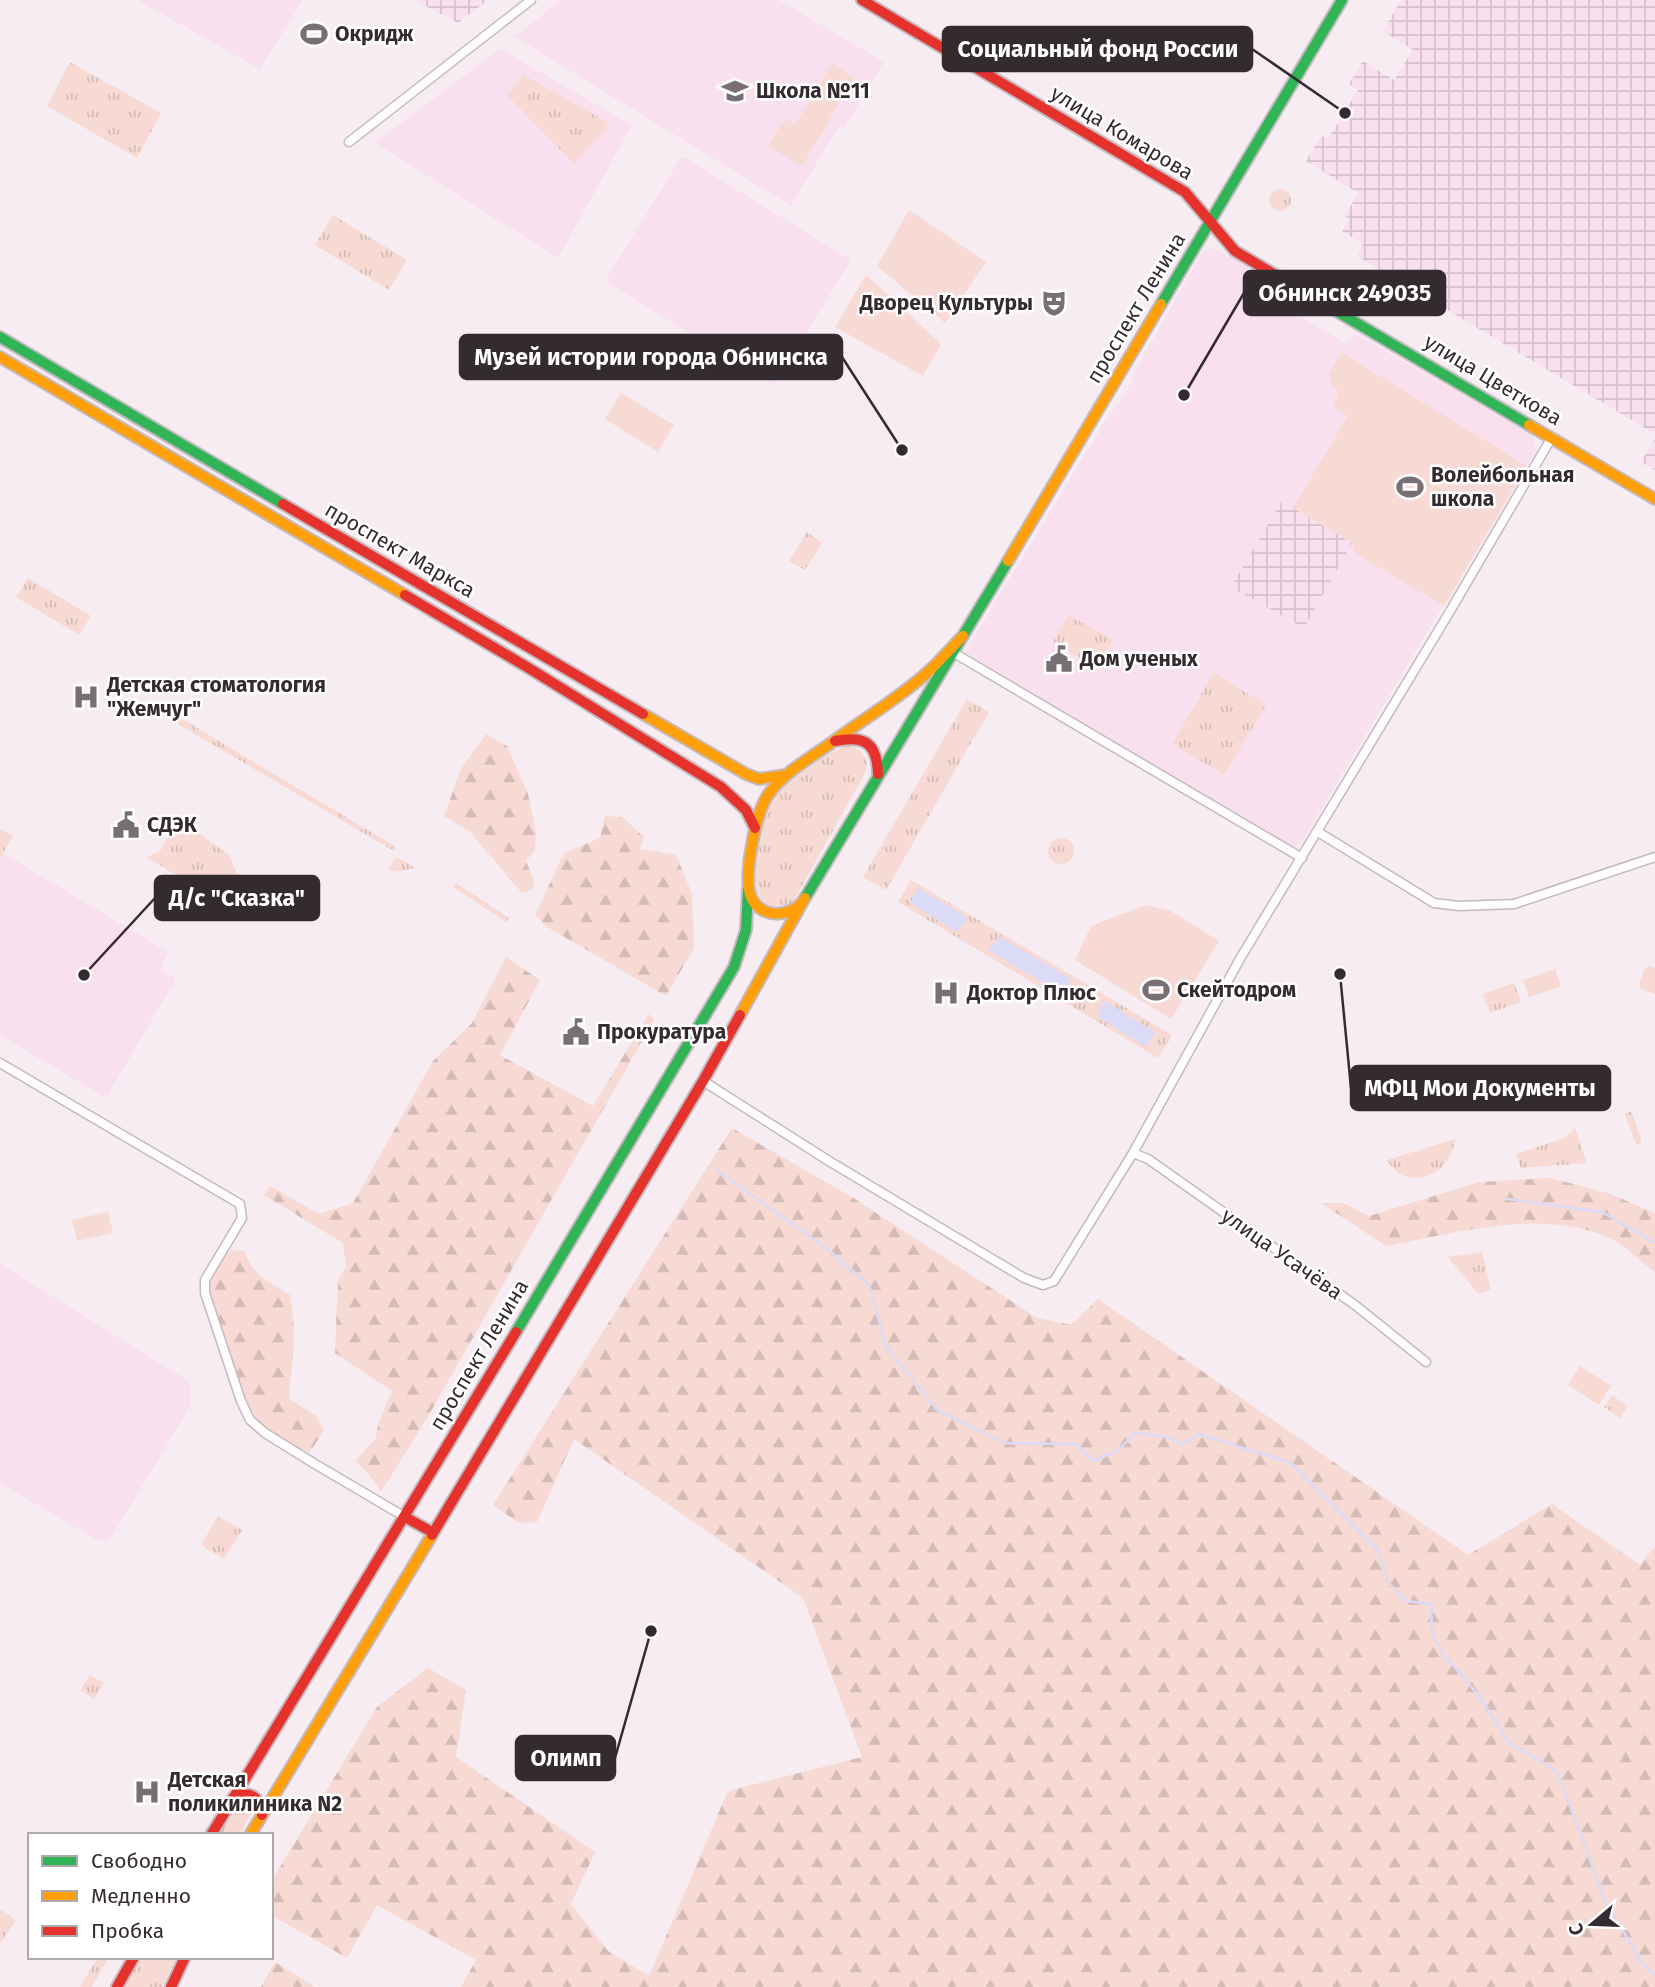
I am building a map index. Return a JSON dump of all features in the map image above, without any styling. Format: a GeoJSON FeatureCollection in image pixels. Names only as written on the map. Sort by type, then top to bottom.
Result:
{"type":"FeatureCollection","features":[{"type":"Feature","properties":{"kind":"main road","name":"улица Комарова"},"geometry":{"type":"LineString","coordinates":[[862,0],[1185,192],[1200,205],[1210,222]]}},
{"type":"Feature","properties":{"kind":"main road","name":"проспект Ленина"},"geometry":{"type":"LineString","coordinates":[[802,903],[954,653],[1342,0]]}},
{"type":"Feature","properties":{"kind":"main road","name":"улица Цветкова"},"geometry":{"type":"LineString","coordinates":[[1210,222],[1235,250],[1655,499]]}},
{"type":"Feature","properties":{"kind":"main road","name":"проспект Маркса"},"geometry":{"type":"LineString","coordinates":[[0,337],[735,767],[759,779],[787,775]]}},
{"type":"Feature","properties":{"kind":"main road","name":"проспект Маркса"},"geometry":{"type":"LineString","coordinates":[[0,357],[515,660],[721,787],[746,810],[756,832]]}},
{"type":"Feature","properties":{"kind":"main road","name":"проспект Ленина"},"geometry":{"type":"LineString","coordinates":[[212,1833],[734,967],[744,940],[748,914],[747,883],[763,803],[787,775],[928,672],[963,636]]}},
{"type":"Feature","properties":{"kind":"main road"},"geometry":{"type":"LineString","coordinates":[[831,742],[848,738],[864,740],[879,759],[878,775]]}},
{"type":"Feature","properties":{"kind":"main road"},"geometry":{"type":"LineString","coordinates":[[721,787],[735,767]]}},
{"type":"Feature","properties":{"kind":"main road"},"geometry":{"type":"LineString","coordinates":[[747,883],[754,902],[767,912],[790,912],[802,903]]}},
{"type":"Feature","properties":{"kind":"main road"},"geometry":{"type":"LineString","coordinates":[[251,1833],[703,1081],[802,903]]}},
{"type":"Feature","properties":{"kind":"main road"},"geometry":{"type":"LineString","coordinates":[[405,1517],[432,1532]]}},
{"type":"Feature","properties":{"kind":"main road"},"geometry":{"type":"LineString","coordinates":[[233,1798],[244,1793],[253,1795],[261,1802],[262,1815]]}},
{"type":"Feature","properties":{"kind":"main road"},"geometry":{"type":"LineString","coordinates":[[119,1984],[134,1959]]}},
{"type":"Feature","properties":{"kind":"main road"},"geometry":{"type":"LineString","coordinates":[[171,1987],[184,1959]]}},
{"type":"Feature","properties":{"kind":"street"},"geometry":{"type":"LineString","coordinates":[[349,142],[531,0]]}},
{"type":"Feature","properties":{"kind":"street"},"geometry":{"type":"LineString","coordinates":[[703,1081],[1024,1278],[1043,1285],[1054,1281],[1133,1153],[1241,957],[1552,437]]}},
{"type":"Feature","properties":{"kind":"street"},"geometry":{"type":"LineString","coordinates":[[954,653],[1302,858]]}},
{"type":"Feature","properties":{"kind":"street"},"geometry":{"type":"LineString","coordinates":[[1318,832],[1434,903],[1460,906],[1514,904],[1655,857]]}},
{"type":"Feature","properties":{"kind":"street"},"geometry":{"type":"LineString","coordinates":[[0,1063],[240,1204],[242,1217],[205,1280],[205,1293],[241,1401],[250,1420],[295,1452],[405,1517]]}},
{"type":"Feature","properties":{"kind":"street","name":"улица Усачёва"},"geometry":{"type":"LineString","coordinates":[[1133,1153],[1148,1159],[1355,1305],[1426,1362]]}},
{"type":"Feature","properties":{"kind":"shaded area"},"geometry":{"type":"Polygon","coordinates":[[[137,0],[303,0],[260,69],[137,0]]]}},
{"type":"Feature","properties":{"kind":"shaded area"},"geometry":{"type":"Polygon","coordinates":[[[414,0],[488,0],[458,23],[414,0]]]}},
{"type":"Feature","properties":{"kind":"shaded area","name":"Школа №11"},"geometry":{"type":"Polygon","coordinates":[[[560,0],[779,0],[884,62],[844,129],[839,126],[791,206],[515,37],[560,0]]]}},
{"type":"Feature","properties":{"kind":"shaded area"},"geometry":{"type":"Polygon","coordinates":[[[1401,0],[1655,0],[1655,434],[1357,256],[1363,244],[1342,231],[1350,219],[1345,216],[1358,193],[1306,161],[1321,136],[1328,139],[1358,90],[1349,84],[1363,61],[1394,80],[1413,50],[1383,31],[1401,0]]]}},
{"type":"Feature","properties":{"kind":"shaded area"},"geometry":{"type":"Polygon","coordinates":[[[500,49],[632,125],[558,258],[375,143],[500,49]]]}},
{"type":"Feature","properties":{"kind":"shaded area"},"geometry":{"type":"Polygon","coordinates":[[[682,156],[851,260],[774,386],[605,281],[682,156]]]}},
{"type":"Feature","properties":{"kind":"shaded area"},"geometry":{"type":"Polygon","coordinates":[[[1214,248],[1247,266],[1256,289],[1346,344],[1354,333],[1532,435],[1537,449],[1301,843],[1291,849],[965,652],[1105,422],[1128,389],[1139,364],[1203,251],[1214,248]]]}},
{"type":"Feature","properties":{"kind":"shaded area"},"geometry":{"type":"Polygon","coordinates":[[[1655,439],[1655,470],[1641,462],[1655,439]]]}},
{"type":"Feature","properties":{"kind":"shaded area"},"geometry":{"type":"Polygon","coordinates":[[[1282,501],[1352,543],[1304,628],[1231,587],[1282,501]]]}},
{"type":"Feature","properties":{"kind":"shaded area"},"geometry":{"type":"Polygon","coordinates":[[[4,854],[168,952],[160,970],[176,979],[106,1098],[0,1035],[0,861],[4,854]]]}},
{"type":"Feature","properties":{"kind":"shaded area"},"geometry":{"type":"Polygon","coordinates":[[[0,1264],[187,1380],[191,1388],[191,1402],[185,1415],[112,1536],[107,1540],[99,1541],[93,1538],[0,1483],[0,1264]]]}},
{"type":"Feature","properties":{"kind":"green space"},"geometry":{"type":"Polygon","coordinates":[[[70,62],[161,113],[137,158],[47,106],[70,62]]]}},
{"type":"Feature","properties":{"kind":"green space"},"geometry":{"type":"Polygon","coordinates":[[[832,64],[854,78],[802,166],[768,146],[785,119],[796,124],[832,64]]]}},
{"type":"Feature","properties":{"kind":"green space"},"geometry":{"type":"Polygon","coordinates":[[[524,75],[610,124],[574,164],[507,95],[524,75]]]}},
{"type":"Feature","properties":{"kind":"green space"},"geometry":{"type":"Polygon","coordinates":[[[1280,189],[1288,192],[1291,200],[1288,208],[1280,211],[1272,208],[1269,200],[1272,192],[1280,189]]]}},
{"type":"Feature","properties":{"kind":"green space"},"geometry":{"type":"Polygon","coordinates":[[[909,210],[986,262],[945,323],[877,266],[909,210]]]}},
{"type":"Feature","properties":{"kind":"green space"},"geometry":{"type":"Polygon","coordinates":[[[333,215],[407,260],[389,290],[315,245],[333,215]]]}},
{"type":"Feature","properties":{"kind":"green space"},"geometry":{"type":"Polygon","coordinates":[[[866,275],[941,344],[923,376],[835,327],[866,275]]]}},
{"type":"Feature","properties":{"kind":"green space","name":"Волейбольная школа"},"geometry":{"type":"Polygon","coordinates":[[[1342,353],[1527,466],[1444,606],[1355,553],[1352,543],[1293,508],[1348,416],[1333,406],[1339,392],[1333,387],[1329,374],[1342,353]]]}},
{"type":"Feature","properties":{"kind":"green space"},"geometry":{"type":"Polygon","coordinates":[[[621,393],[674,425],[658,452],[605,419],[621,393]]]}},
{"type":"Feature","properties":{"kind":"green space"},"geometry":{"type":"Polygon","coordinates":[[[807,532],[822,543],[805,570],[789,561],[807,532]]]}},
{"type":"Feature","properties":{"kind":"green space"},"geometry":{"type":"Polygon","coordinates":[[[28,578],[91,616],[79,635],[16,597],[28,578]]]}},
{"type":"Feature","properties":{"kind":"green space"},"geometry":{"type":"Polygon","coordinates":[[[1069,615],[1113,640],[1097,668],[1053,642],[1069,615]]]}},
{"type":"Feature","properties":{"kind":"green space"},"geometry":{"type":"Polygon","coordinates":[[[1214,673],[1266,705],[1224,775],[1172,744],[1214,673]]]}},
{"type":"Feature","properties":{"kind":"green space"},"geometry":{"type":"Polygon","coordinates":[[[967,699],[989,712],[886,890],[863,877],[967,699]]]}},
{"type":"Feature","properties":{"kind":"green space"},"geometry":{"type":"Polygon","coordinates":[[[162,707],[396,848],[394,851],[159,713],[162,707]]]}},
{"type":"Feature","properties":{"kind":"green space"},"geometry":{"type":"Polygon","coordinates":[[[486,734],[507,746],[528,794],[536,833],[535,850],[526,861],[534,881],[532,890],[522,893],[470,832],[444,816],[461,769],[486,734]]]}},
{"type":"Feature","properties":{"kind":"green space"},"geometry":{"type":"Polygon","coordinates":[[[847,746],[862,752],[867,765],[864,775],[793,902],[782,908],[763,904],[755,878],[766,807],[779,791],[802,772],[847,746]]]}},
{"type":"Feature","properties":{"kind":"green space"},"geometry":{"type":"Polygon","coordinates":[[[605,816],[622,817],[644,837],[640,849],[676,855],[692,894],[694,948],[666,996],[547,927],[535,915],[564,853],[600,838],[605,816]]]}},
{"type":"Feature","properties":{"kind":"green space"},"geometry":{"type":"Polygon","coordinates":[[[185,823],[229,855],[241,884],[250,891],[234,912],[147,857],[160,851],[175,826],[185,823]]]}},
{"type":"Feature","properties":{"kind":"green space"},"geometry":{"type":"Polygon","coordinates":[[[0,829],[13,836],[0,859],[0,829]]]}},
{"type":"Feature","properties":{"kind":"green space"},"geometry":{"type":"Polygon","coordinates":[[[1061,838],[1070,842],[1074,851],[1070,860],[1061,864],[1052,860],[1048,851],[1052,842],[1061,838]]]}},
{"type":"Feature","properties":{"kind":"green space"},"geometry":{"type":"Polygon","coordinates":[[[396,857],[415,868],[394,872],[389,869],[396,857]]]}},
{"type":"Feature","properties":{"kind":"green space"},"geometry":{"type":"Polygon","coordinates":[[[911,880],[1172,1035],[1158,1058],[898,902],[911,880]]]}},
{"type":"Feature","properties":{"kind":"green space"},"geometry":{"type":"Polygon","coordinates":[[[456,883],[509,918],[506,922],[453,887],[456,883]]]}},
{"type":"Feature","properties":{"kind":"green space","name":"Скейтодром"},"geometry":{"type":"Polygon","coordinates":[[[1146,905],[1171,911],[1219,941],[1171,1019],[1075,960],[1091,926],[1146,905]]]}},
{"type":"Feature","properties":{"kind":"green space"},"geometry":{"type":"Polygon","coordinates":[[[506,957],[540,980],[500,1055],[593,1106],[649,1014],[654,1020],[430,1413],[381,1492],[368,1473],[355,1461],[376,1438],[378,1424],[392,1391],[335,1353],[338,1280],[346,1267],[343,1243],[264,1195],[270,1186],[319,1214],[353,1203],[433,1061],[472,1023],[506,957]]]}},
{"type":"Feature","properties":{"kind":"green space"},"geometry":{"type":"Polygon","coordinates":[[[1645,968],[1655,968],[1655,994],[1641,989],[1639,984],[1645,968]]]}},
{"type":"Feature","properties":{"kind":"green space"},"geometry":{"type":"Polygon","coordinates":[[[1555,969],[1561,986],[1529,997],[1523,980],[1555,969]]]}},
{"type":"Feature","properties":{"kind":"green space"},"geometry":{"type":"Polygon","coordinates":[[[1514,983],[1521,1002],[1490,1013],[1483,994],[1514,983]]]}},
{"type":"Feature","properties":{"kind":"green space"},"geometry":{"type":"Polygon","coordinates":[[[1629,1111],[1642,1142],[1639,1145],[1636,1144],[1625,1115],[1629,1111]]]}},
{"type":"Feature","properties":{"kind":"green space"},"geometry":{"type":"Polygon","coordinates":[[[732,1128],[855,1199],[1037,1318],[1071,1325],[1098,1299],[1468,1555],[1552,1504],[1640,1565],[1655,1546],[1655,1987],[461,1987],[476,1960],[377,1905],[347,1958],[273,1916],[273,1879],[377,1707],[428,1668],[466,1690],[456,1757],[595,1852],[571,1904],[608,1951],[649,1976],[728,1791],[862,1757],[803,1598],[574,1439],[537,1522],[519,1523],[493,1505],[732,1128]]]}},
{"type":"Feature","properties":{"kind":"green space"},"geometry":{"type":"Polygon","coordinates":[[[1575,1128],[1587,1163],[1521,1168],[1516,1154],[1564,1138],[1575,1128]]]}},
{"type":"Feature","properties":{"kind":"green space"},"geometry":{"type":"Polygon","coordinates":[[[1455,1139],[1446,1163],[1427,1176],[1405,1176],[1395,1170],[1387,1160],[1455,1139]]]}},
{"type":"Feature","properties":{"kind":"green space"},"geometry":{"type":"Polygon","coordinates":[[[1550,1178],[1608,1193],[1655,1213],[1655,1272],[1626,1248],[1607,1237],[1554,1224],[1497,1226],[1386,1246],[1321,1203],[1343,1203],[1369,1216],[1479,1182],[1550,1178]]]}},
{"type":"Feature","properties":{"kind":"green space"},"geometry":{"type":"Polygon","coordinates":[[[108,1212],[113,1233],[77,1241],[72,1220],[108,1212]]]}},
{"type":"Feature","properties":{"kind":"green space"},"geometry":{"type":"Polygon","coordinates":[[[232,1250],[245,1251],[257,1272],[290,1295],[294,1330],[290,1399],[316,1416],[324,1430],[310,1452],[283,1440],[259,1422],[238,1378],[215,1313],[209,1286],[214,1271],[232,1250]]]}},
{"type":"Feature","properties":{"kind":"green space"},"geometry":{"type":"Polygon","coordinates":[[[1482,1252],[1491,1290],[1478,1294],[1448,1257],[1482,1252]]]}},
{"type":"Feature","properties":{"kind":"green space"},"geometry":{"type":"Polygon","coordinates":[[[1580,1366],[1611,1386],[1599,1405],[1568,1385],[1580,1366]]]}},
{"type":"Feature","properties":{"kind":"green space"},"geometry":{"type":"Polygon","coordinates":[[[1612,1395],[1628,1407],[1620,1418],[1604,1407],[1612,1395]]]}},
{"type":"Feature","properties":{"kind":"green space"},"geometry":{"type":"Polygon","coordinates":[[[218,1516],[242,1530],[224,1559],[201,1545],[218,1516]]]}},
{"type":"Feature","properties":{"kind":"green space"},"geometry":{"type":"Polygon","coordinates":[[[90,1675],[104,1683],[94,1699],[80,1690],[90,1675]]]}},
{"type":"Feature","properties":{"kind":"green space"},"geometry":{"type":"Polygon","coordinates":[[[241,1799],[250,1803],[253,1810],[241,1833],[217,1833],[235,1802],[241,1799]]]}},
{"type":"Feature","properties":{"kind":"green space"},"geometry":{"type":"Polygon","coordinates":[[[0,1909],[16,1920],[1,1942],[0,1941],[0,1909]]]}},
{"type":"Feature","properties":{"kind":"green space"},"geometry":{"type":"Polygon","coordinates":[[[97,1959],[108,1959],[92,1987],[80,1987],[97,1959]]]}},
{"type":"Feature","properties":{"kind":"green space"},"geometry":{"type":"Polygon","coordinates":[[[140,1959],[176,1959],[162,1987],[125,1987],[125,1982],[140,1959]]]}},
{"type":"Feature","properties":{"kind":"green space"},"geometry":{"type":"Polygon","coordinates":[[[275,1962],[315,1987],[261,1987],[275,1962]]]}},
{"type":"Feature","properties":{"kind":"water"},"geometry":{"type":"Polygon","coordinates":[[[918,888],[968,918],[957,932],[910,903],[918,888]]]}},
{"type":"Feature","properties":{"kind":"water"},"geometry":{"type":"Polygon","coordinates":[[[1000,937],[1070,979],[1064,995],[988,950],[1000,937]]]}},
{"type":"Feature","properties":{"kind":"water"},"geometry":{"type":"Polygon","coordinates":[[[1103,1000],[1155,1032],[1146,1047],[1098,1017],[1103,1000]]]}},
{"type":"Feature","properties":{"kind":"waterway"},"geometry":{"type":"LineString","coordinates":[[717,1170],[831,1252],[869,1285],[886,1346],[937,1410],[1005,1443],[1077,1444],[1094,1461],[1118,1450],[1136,1433],[1168,1437],[1182,1444],[1199,1434],[1291,1463],[1378,1550],[1388,1582],[1406,1601],[1431,1604],[1432,1632],[1442,1652],[1479,1696],[1509,1743],[1557,1771],[1606,1903],[1644,1966],[1655,1975]]}},
{"type":"Feature","properties":{"kind":"waterway"},"geometry":{"type":"LineString","coordinates":[[1507,1199],[1602,1212],[1655,1243]]}},
{"type":"Feature","properties":{"kind":"traffic: fast"},"geometry":{"type":"LineString","coordinates":[[1161,304],[1342,0]]}},
{"type":"Feature","properties":{"kind":"traffic: fast"},"geometry":{"type":"LineString","coordinates":[[1294,286],[1529,425]]}},
{"type":"Feature","properties":{"kind":"traffic: fast"},"geometry":{"type":"LineString","coordinates":[[0,337],[283,504]]}},
{"type":"Feature","properties":{"kind":"traffic: fast"},"geometry":{"type":"LineString","coordinates":[[805,898],[1008,561]]}},
{"type":"Feature","properties":{"kind":"traffic: fast"},"geometry":{"type":"LineString","coordinates":[[516,1332],[734,967],[746,930],[748,890]]}},
{"type":"Feature","properties":{"kind":"traffic: slow"},"geometry":{"type":"LineString","coordinates":[[1008,561],[1161,304]]}},
{"type":"Feature","properties":{"kind":"traffic: slow"},"geometry":{"type":"LineString","coordinates":[[0,357],[405,595]]}},
{"type":"Feature","properties":{"kind":"traffic: slow"},"geometry":{"type":"LineString","coordinates":[[1529,425],[1655,499]]}},
{"type":"Feature","properties":{"kind":"traffic: slow"},"geometry":{"type":"LineString","coordinates":[[805,898],[792,910],[776,914],[760,909],[750,894],[752,843],[759,815],[768,795],[799,765],[918,681],[963,636]]}},
{"type":"Feature","properties":{"kind":"traffic: slow"},"geometry":{"type":"LineString","coordinates":[[643,714],[746,774],[759,779],[786,775]]}},
{"type":"Feature","properties":{"kind":"traffic: slow"},"geometry":{"type":"LineString","coordinates":[[740,1015],[802,903]]}},
{"type":"Feature","properties":{"kind":"traffic: slow"},"geometry":{"type":"LineString","coordinates":[[251,1833],[432,1535]]}},
{"type":"Feature","properties":{"kind":"traffic: jam"},"geometry":{"type":"LineString","coordinates":[[862,0],[1185,192],[1235,251],[1294,286]]}},
{"type":"Feature","properties":{"kind":"traffic: jam"},"geometry":{"type":"LineString","coordinates":[[283,504],[643,714]]}},
{"type":"Feature","properties":{"kind":"traffic: jam"},"geometry":{"type":"LineString","coordinates":[[405,595],[721,787],[746,810],[755,828]]}},
{"type":"Feature","properties":{"kind":"traffic: jam"},"geometry":{"type":"LineString","coordinates":[[835,741],[854,739],[867,744],[875,755],[878,774]]}},
{"type":"Feature","properties":{"kind":"traffic: jam"},"geometry":{"type":"LineString","coordinates":[[432,1535],[740,1015]]}},
{"type":"Feature","properties":{"kind":"traffic: jam"},"geometry":{"type":"LineString","coordinates":[[212,1833],[516,1332]]}},
{"type":"Feature","properties":{"kind":"traffic: jam"},"geometry":{"type":"LineString","coordinates":[[405,1517],[432,1532]]}},
{"type":"Feature","properties":{"kind":"traffic: jam"},"geometry":{"type":"LineString","coordinates":[[233,1798],[244,1794],[253,1796],[259,1803],[262,1815]]}},
{"type":"Feature","properties":{"kind":"traffic: jam"},"geometry":{"type":"LineString","coordinates":[[117,1987],[133,1959]]}},
{"type":"Feature","properties":{"kind":"traffic: jam"},"geometry":{"type":"LineString","coordinates":[[171,1987],[184,1959]]}},
{"type":"Feature","properties":{"kind":"place","name":"Окридж"},"geometry":{"type":"Point","coordinates":[314,34]}},
{"type":"Feature","properties":{"kind":"place","name":"Школа №11"},"geometry":{"type":"Point","coordinates":[735,91]}},
{"type":"Feature","properties":{"kind":"place","name":"Социальный фонд России"},"geometry":{"type":"Point","coordinates":[1345,113]}},
{"type":"Feature","properties":{"kind":"place","name":"Дворец Культуры"},"geometry":{"type":"Point","coordinates":[1054,303]}},
{"type":"Feature","properties":{"kind":"place","name":"Обнинск 249035"},"geometry":{"type":"Point","coordinates":[1184,395]}},
{"type":"Feature","properties":{"kind":"place","name":"Музей истории города Обнинска"},"geometry":{"type":"Point","coordinates":[902,450]}},
{"type":"Feature","properties":{"kind":"place","name":"Волейбольная школа"},"geometry":{"type":"Point","coordinates":[1410,487]}},
{"type":"Feature","properties":{"kind":"place","name":"Дом ученых"},"geometry":{"type":"Point","coordinates":[1059,659]}},
{"type":"Feature","properties":{"kind":"place","name":"Детская стоматология \"Жемчуг\""},"geometry":{"type":"Point","coordinates":[86,697]}},
{"type":"Feature","properties":{"kind":"place","name":"СДЭК"},"geometry":{"type":"Point","coordinates":[126,825]}},
{"type":"Feature","properties":{"kind":"place","name":"МФЦ Мои Документы"},"geometry":{"type":"Point","coordinates":[1340,974]}},
{"type":"Feature","properties":{"kind":"place","name":"Д/с \"Сказка\""},"geometry":{"type":"Point","coordinates":[84,975]}},
{"type":"Feature","properties":{"kind":"place","name":"Скейтодром"},"geometry":{"type":"Point","coordinates":[1156,990]}},
{"type":"Feature","properties":{"kind":"place","name":"Доктор Плюс"},"geometry":{"type":"Point","coordinates":[946,993]}},
{"type":"Feature","properties":{"kind":"place","name":"Прокуратура"},"geometry":{"type":"Point","coordinates":[576,1032]}},
{"type":"Feature","properties":{"kind":"place","name":"Олимп"},"geometry":{"type":"Point","coordinates":[651,1631]}},
{"type":"Feature","properties":{"kind":"place","name":"Детская поликилиника N2"},"geometry":{"type":"Point","coordinates":[147,1792]}}]}
